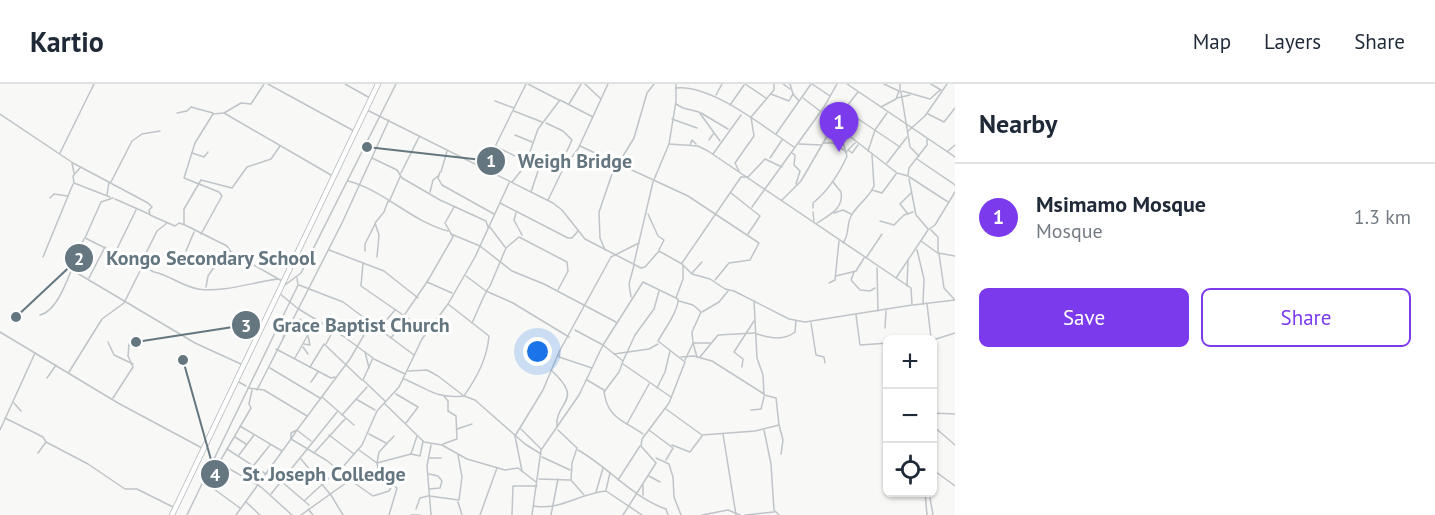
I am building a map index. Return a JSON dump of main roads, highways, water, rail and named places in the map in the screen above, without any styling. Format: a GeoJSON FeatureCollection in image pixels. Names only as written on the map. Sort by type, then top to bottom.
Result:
{"type":"FeatureCollection","features":[{"type":"Feature","properties":{"kind":"highway"},"geometry":{"type":"LineString","coordinates":[[172,515],[278,293],[281,282],[378,84]]}},
{"type":"Feature","properties":{"kind":"place","name":"Weigh Bridge"},"geometry":{"type":"Point","coordinates":[367,147]}},
{"type":"Feature","properties":{"kind":"place","name":"Msimamo Mosque"},"geometry":{"type":"Point","coordinates":[839,152]}},
{"type":"Feature","properties":{"kind":"place","name":"Kongo Secondary School"},"geometry":{"type":"Point","coordinates":[16,317]}},
{"type":"Feature","properties":{"kind":"place","name":"Grace Baptist Church"},"geometry":{"type":"Point","coordinates":[136,342]}},
{"type":"Feature","properties":{"kind":"place","name":"St. Joseph Colledge"},"geometry":{"type":"Point","coordinates":[183,360]}}]}
